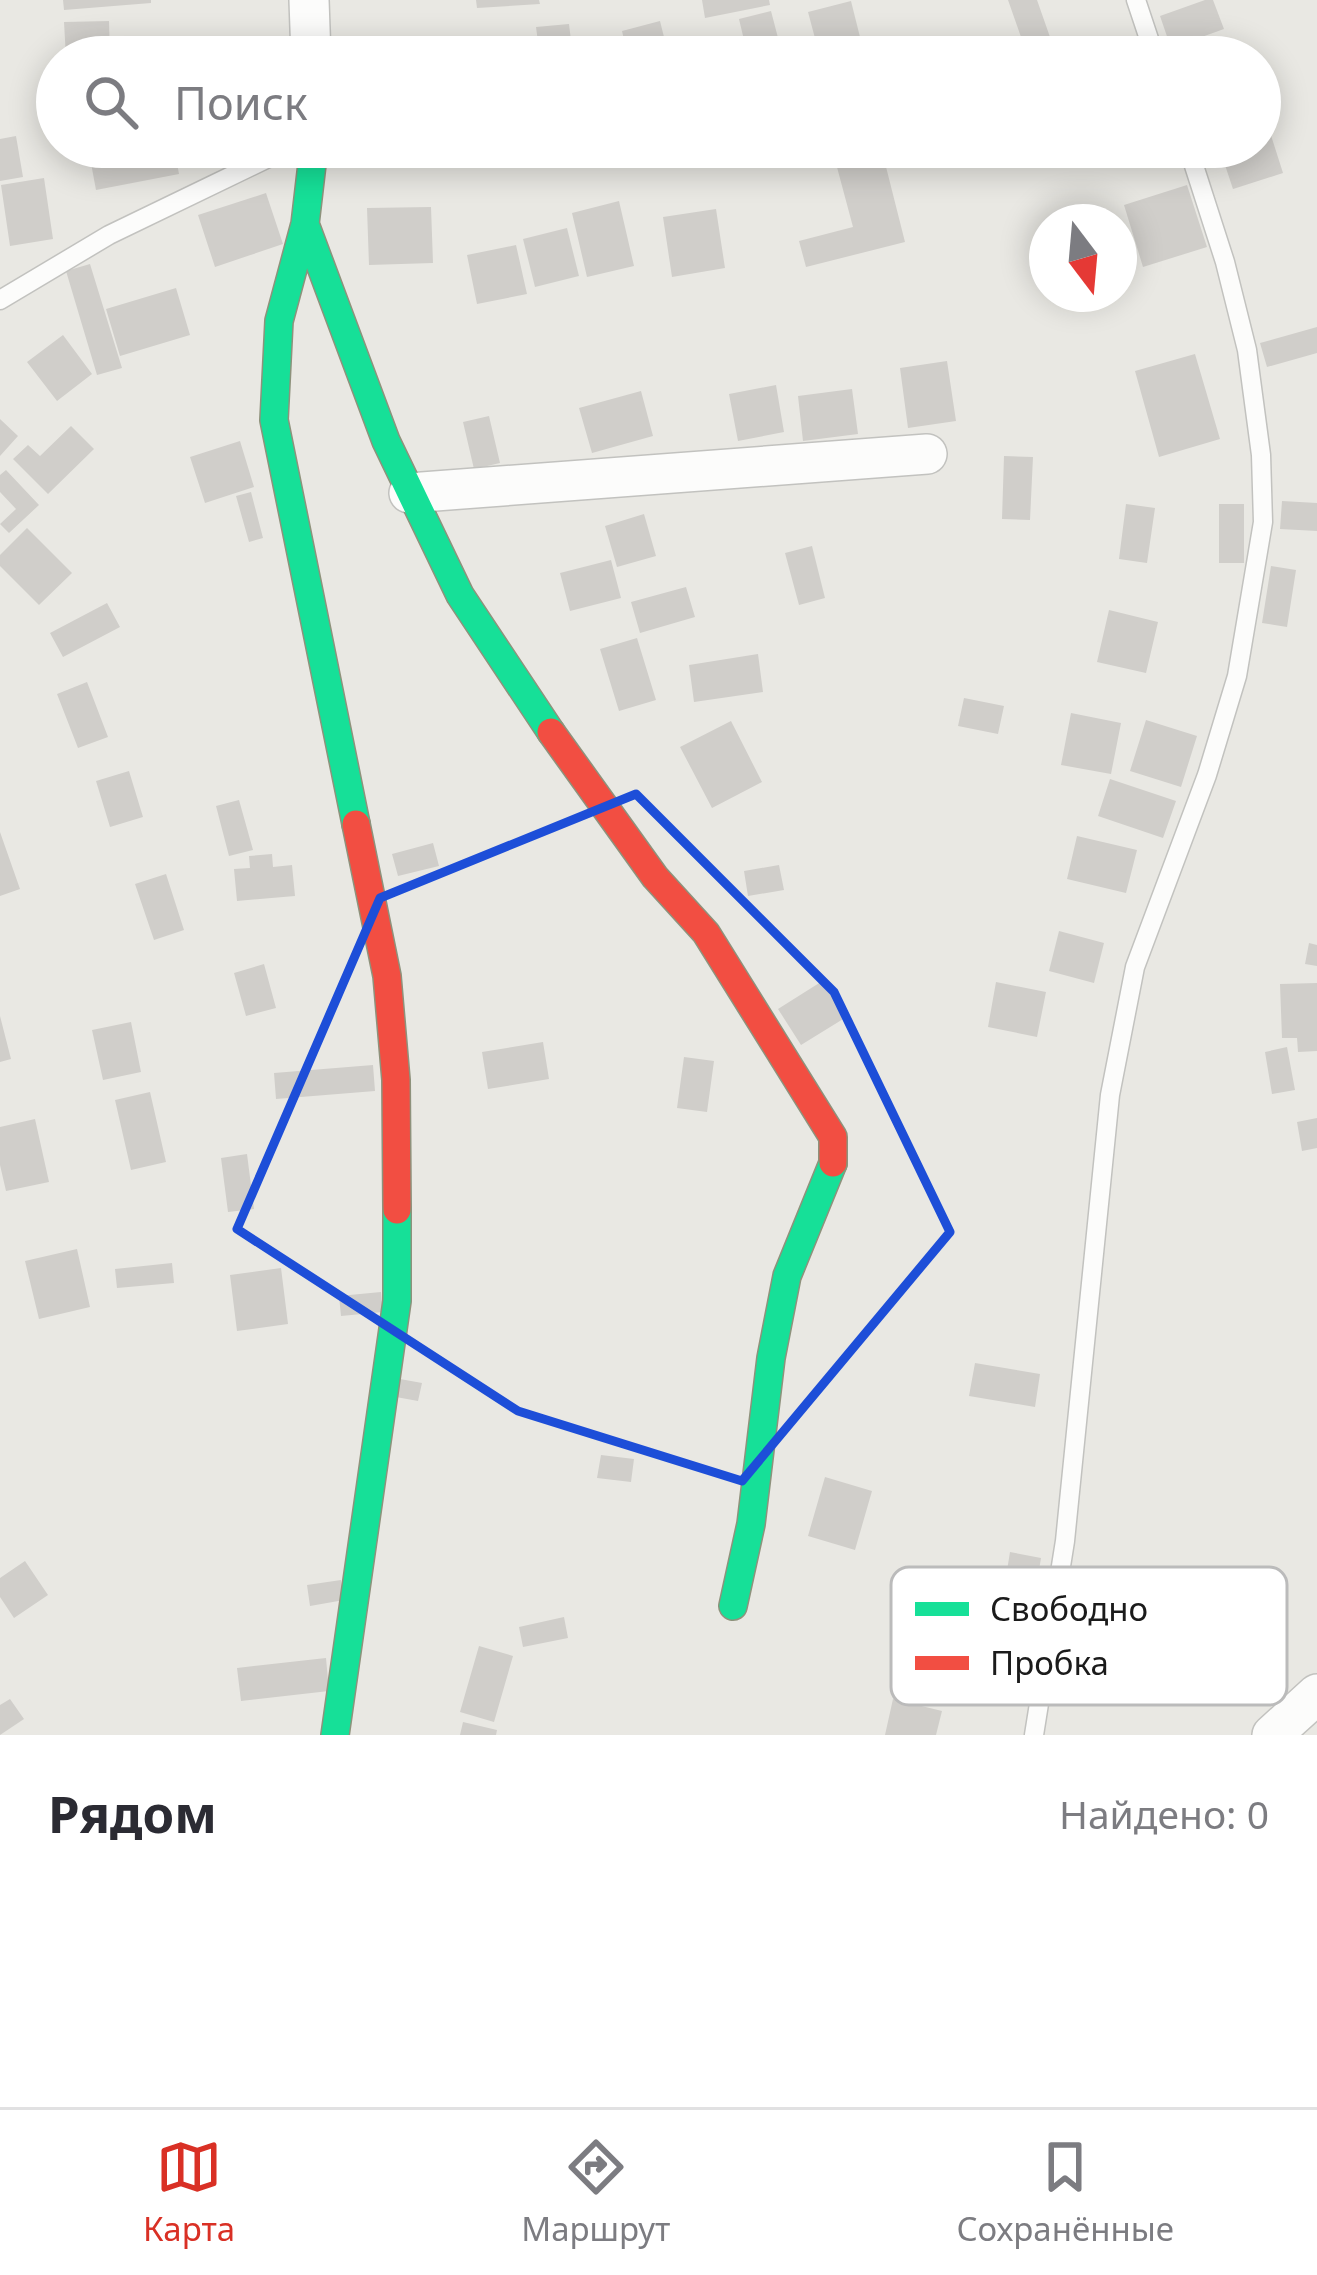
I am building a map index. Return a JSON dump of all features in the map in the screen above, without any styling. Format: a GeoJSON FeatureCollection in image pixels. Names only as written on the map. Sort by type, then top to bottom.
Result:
{"type":"FeatureCollection","features":[{"type":"Feature","properties":{"kind":"street"},"geometry":{"type":"LineString","coordinates":[[308,0],[310,36]]}},
{"type":"Feature","properties":{"kind":"street"},"geometry":{"type":"LineString","coordinates":[[312,168],[305,224],[279,321],[274,420],[387,976],[396,1080],[397,1301],[335,1735]]}},
{"type":"Feature","properties":{"kind":"street"},"geometry":{"type":"LineString","coordinates":[[305,224],[409,493],[460,596],[655,877],[706,933],[741,984],[818,1108],[836,1147],[835,1161],[788,1271],[765,1386],[748,1555],[733,1606]]}},
{"type":"Feature","properties":{"kind":"street"},"geometry":{"type":"LineString","coordinates":[[409,493],[927,454]]}},
{"type":"Feature","properties":{"kind":"street"},"geometry":{"type":"LineString","coordinates":[[1272,1735],[1317,1694]]}},
{"type":"Feature","properties":{"kind":"lane"},"geometry":{"type":"LineString","coordinates":[[1136,0],[1149,36]]}},
{"type":"Feature","properties":{"kind":"lane"},"geometry":{"type":"LineString","coordinates":[[0,300],[109,236],[248,168]]}},
{"type":"Feature","properties":{"kind":"lane"},"geometry":{"type":"LineString","coordinates":[[1061,1567],[1109,1095],[1135,967],[1207,775],[1237,676],[1264,522],[1262,455],[1247,350],[1195,168]]}},
{"type":"Feature","properties":{"kind":"lane"},"geometry":{"type":"LineString","coordinates":[[1034,1735],[1039,1705]]}},
{"type":"Feature","properties":{"kind":"highlighted area"},"geometry":{"type":"Polygon","coordinates":[[[636,794],[834,992],[950,1232],[742,1481],[518,1411],[237,1229],[380,898],[636,794]]]}},
{"type":"Feature","properties":{"kind":"building"},"geometry":{"type":"Polygon","coordinates":[[[63,0],[151,0],[151,3],[64,10],[63,0]]]}},
{"type":"Feature","properties":{"kind":"building"},"geometry":{"type":"Polygon","coordinates":[[[476,0],[539,0],[540,4],[477,8],[476,0]]]}},
{"type":"Feature","properties":{"kind":"building"},"geometry":{"type":"Polygon","coordinates":[[[702,0],[769,0],[770,5],[705,18],[702,0]]]}},
{"type":"Feature","properties":{"kind":"building"},"geometry":{"type":"Polygon","coordinates":[[[1008,0],[1037,0],[1050,36],[1021,36],[1008,0]]]}},
{"type":"Feature","properties":{"kind":"building"},"geometry":{"type":"Polygon","coordinates":[[[1213,0],[1224,29],[1204,36],[1167,36],[1160,16],[1213,0]]]}},
{"type":"Feature","properties":{"kind":"building"},"geometry":{"type":"Polygon","coordinates":[[[851,1],[860,36],[814,36],[808,12],[851,1]]]}},
{"type":"Feature","properties":{"kind":"building"},"geometry":{"type":"Polygon","coordinates":[[[771,11],[778,36],[743,36],[739,19],[771,11]]]}},
{"type":"Feature","properties":{"kind":"building"},"geometry":{"type":"Polygon","coordinates":[[[109,21],[109,36],[65,36],[64,22],[109,21]]]}},
{"type":"Feature","properties":{"kind":"building"},"geometry":{"type":"Polygon","coordinates":[[[660,21],[664,36],[623,36],[622,31],[660,21]]]}},
{"type":"Feature","properties":{"kind":"building"},"geometry":{"type":"Polygon","coordinates":[[[569,24],[570,36],[537,36],[536,27],[569,24]]]}},
{"type":"Feature","properties":{"kind":"building"},"geometry":{"type":"Polygon","coordinates":[[[16,136],[23,177],[0,181],[0,139],[16,136]]]}},
{"type":"Feature","properties":{"kind":"building"},"geometry":{"type":"Polygon","coordinates":[[[1281,167],[1283,173],[1233,189],[1226,168],[1281,167]]]}},
{"type":"Feature","properties":{"kind":"building"},"geometry":{"type":"Polygon","coordinates":[[[92,168],[178,168],[179,174],[96,190],[92,168]]]}},
{"type":"Feature","properties":{"kind":"building"},"geometry":{"type":"Polygon","coordinates":[[[837,168],[886,168],[905,242],[806,267],[799,241],[853,227],[837,168]]]}},
{"type":"Feature","properties":{"kind":"building"},"geometry":{"type":"Polygon","coordinates":[[[44,178],[53,239],[10,246],[1,185],[44,178]]]}},
{"type":"Feature","properties":{"kind":"building"},"geometry":{"type":"Polygon","coordinates":[[[1187,185],[1207,247],[1143,267],[1137,247],[1137,204],[1127,204],[1187,185]]]}},
{"type":"Feature","properties":{"kind":"building"},"geometry":{"type":"Polygon","coordinates":[[[266,193],[283,244],[215,267],[198,215],[266,193]]]}},
{"type":"Feature","properties":{"kind":"building"},"geometry":{"type":"Polygon","coordinates":[[[619,201],[634,266],[587,277],[572,213],[619,201]]]}},
{"type":"Feature","properties":{"kind":"building"},"geometry":{"type":"Polygon","coordinates":[[[431,207],[433,263],[369,265],[367,208],[431,207]]]}},
{"type":"Feature","properties":{"kind":"building"},"geometry":{"type":"Polygon","coordinates":[[[716,209],[725,268],[672,277],[663,217],[716,209]]]}},
{"type":"Feature","properties":{"kind":"building"},"geometry":{"type":"Polygon","coordinates":[[[567,228],[579,276],[535,287],[523,239],[567,228]]]}},
{"type":"Feature","properties":{"kind":"building"},"geometry":{"type":"Polygon","coordinates":[[[516,245],[527,294],[477,304],[467,255],[516,245]]]}},
{"type":"Feature","properties":{"kind":"building"},"geometry":{"type":"Polygon","coordinates":[[[90,264],[122,368],[97,375],[66,271],[90,264]]]}},
{"type":"Feature","properties":{"kind":"building"},"geometry":{"type":"Polygon","coordinates":[[[176,288],[190,335],[120,356],[106,309],[176,288]]]}},
{"type":"Feature","properties":{"kind":"building"},"geometry":{"type":"Polygon","coordinates":[[[1317,327],[1317,353],[1267,367],[1260,343],[1317,327]]]}},
{"type":"Feature","properties":{"kind":"building"},"geometry":{"type":"Polygon","coordinates":[[[63,335],[92,374],[57,401],[27,362],[63,335]]]}},
{"type":"Feature","properties":{"kind":"building"},"geometry":{"type":"Polygon","coordinates":[[[1195,354],[1220,439],[1159,457],[1135,371],[1195,354]]]}},
{"type":"Feature","properties":{"kind":"building"},"geometry":{"type":"Polygon","coordinates":[[[947,361],[956,421],[908,428],[900,368],[947,361]]]}},
{"type":"Feature","properties":{"kind":"building"},"geometry":{"type":"Polygon","coordinates":[[[776,385],[784,432],[738,441],[729,394],[776,385]]]}},
{"type":"Feature","properties":{"kind":"building"},"geometry":{"type":"Polygon","coordinates":[[[852,389],[858,434],[803,441],[798,396],[852,389]]]}},
{"type":"Feature","properties":{"kind":"building"},"geometry":{"type":"Polygon","coordinates":[[[641,391],[653,436],[592,453],[579,408],[641,391]]]}},
{"type":"Feature","properties":{"kind":"building"},"geometry":{"type":"Polygon","coordinates":[[[489,416],[500,463],[474,469],[463,422],[489,416]]]}},
{"type":"Feature","properties":{"kind":"building"},"geometry":{"type":"Polygon","coordinates":[[[0,419],[18,436],[0,456],[0,419]]]}},
{"type":"Feature","properties":{"kind":"building"},"geometry":{"type":"Polygon","coordinates":[[[71,426],[94,449],[48,494],[13,459],[28,445],[40,456],[71,426]]]}},
{"type":"Feature","properties":{"kind":"building"},"geometry":{"type":"Polygon","coordinates":[[[240,441],[254,487],[205,503],[190,457],[240,441]]]}},
{"type":"Feature","properties":{"kind":"building"},"geometry":{"type":"Polygon","coordinates":[[[1004,456],[1033,457],[1030,520],[1002,519],[1004,456]]]}},
{"type":"Feature","properties":{"kind":"building"},"geometry":{"type":"Polygon","coordinates":[[[6,470],[39,505],[9,533],[0,524],[16,509],[0,492],[0,475],[6,470]]]}},
{"type":"Feature","properties":{"kind":"building"},"geometry":{"type":"Polygon","coordinates":[[[251,492],[263,538],[249,542],[236,496],[251,492]]]}},
{"type":"Feature","properties":{"kind":"building"},"geometry":{"type":"Polygon","coordinates":[[[1282,501],[1317,503],[1317,531],[1280,529],[1282,501]]]}},
{"type":"Feature","properties":{"kind":"building"},"geometry":{"type":"Polygon","coordinates":[[[1126,504],[1155,508],[1147,563],[1119,559],[1126,504]]]}},
{"type":"Feature","properties":{"kind":"building"},"geometry":{"type":"Polygon","coordinates":[[[1219,504],[1244,504],[1244,563],[1219,563],[1219,504]]]}},
{"type":"Feature","properties":{"kind":"building"},"geometry":{"type":"Polygon","coordinates":[[[644,514],[656,556],[617,567],[605,526],[644,514]]]}},
{"type":"Feature","properties":{"kind":"building"},"geometry":{"type":"Polygon","coordinates":[[[27,528],[72,573],[39,605],[0,566],[0,555],[27,528]]]}},
{"type":"Feature","properties":{"kind":"building"},"geometry":{"type":"Polygon","coordinates":[[[812,546],[825,598],[799,605],[785,553],[812,546]]]}},
{"type":"Feature","properties":{"kind":"building"},"geometry":{"type":"Polygon","coordinates":[[[611,560],[621,598],[570,611],[560,573],[611,560]]]}},
{"type":"Feature","properties":{"kind":"building"},"geometry":{"type":"Polygon","coordinates":[[[1271,566],[1296,570],[1287,627],[1262,623],[1271,566]]]}},
{"type":"Feature","properties":{"kind":"building"},"geometry":{"type":"Polygon","coordinates":[[[686,587],[695,617],[640,633],[631,602],[686,587]]]}},
{"type":"Feature","properties":{"kind":"building"},"geometry":{"type":"Polygon","coordinates":[[[107,603],[120,627],[63,657],[50,633],[107,603]]]}},
{"type":"Feature","properties":{"kind":"building"},"geometry":{"type":"Polygon","coordinates":[[[1109,610],[1158,622],[1146,673],[1097,662],[1109,610]]]}},
{"type":"Feature","properties":{"kind":"building"},"geometry":{"type":"Polygon","coordinates":[[[637,638],[656,700],[619,711],[600,649],[637,638]]]}},
{"type":"Feature","properties":{"kind":"building"},"geometry":{"type":"Polygon","coordinates":[[[758,654],[763,692],[694,702],[689,665],[758,654]]]}},
{"type":"Feature","properties":{"kind":"building"},"geometry":{"type":"Polygon","coordinates":[[[87,682],[108,737],[78,748],[57,694],[87,682]]]}},
{"type":"Feature","properties":{"kind":"building"},"geometry":{"type":"Polygon","coordinates":[[[964,698],[1004,706],[998,734],[958,726],[964,698]]]}},
{"type":"Feature","properties":{"kind":"building"},"geometry":{"type":"Polygon","coordinates":[[[1071,713],[1121,723],[1111,774],[1061,765],[1071,713]]]}},
{"type":"Feature","properties":{"kind":"building"},"geometry":{"type":"Polygon","coordinates":[[[1146,720],[1197,736],[1181,787],[1130,771],[1146,720]]]}},
{"type":"Feature","properties":{"kind":"building"},"geometry":{"type":"Polygon","coordinates":[[[731,721],[762,782],[712,808],[680,747],[731,721]]]}},
{"type":"Feature","properties":{"kind":"building"},"geometry":{"type":"Polygon","coordinates":[[[129,771],[143,817],[110,827],[96,781],[129,771]]]}},
{"type":"Feature","properties":{"kind":"building"},"geometry":{"type":"Polygon","coordinates":[[[1110,779],[1176,801],[1163,838],[1098,816],[1110,779]]]}},
{"type":"Feature","properties":{"kind":"building"},"geometry":{"type":"Polygon","coordinates":[[[239,800],[253,850],[229,856],[216,806],[239,800]]]}},
{"type":"Feature","properties":{"kind":"building"},"geometry":{"type":"Polygon","coordinates":[[[0,832],[20,889],[0,896],[0,832]]]}},
{"type":"Feature","properties":{"kind":"building"},"geometry":{"type":"Polygon","coordinates":[[[1077,836],[1137,850],[1126,893],[1067,879],[1077,836]]]}},
{"type":"Feature","properties":{"kind":"building"},"geometry":{"type":"Polygon","coordinates":[[[433,843],[439,866],[398,876],[392,854],[433,843]]]}},
{"type":"Feature","properties":{"kind":"building"},"geometry":{"type":"Polygon","coordinates":[[[272,854],[273,867],[292,865],[295,896],[237,901],[234,869],[250,868],[249,856],[272,854]]]}},
{"type":"Feature","properties":{"kind":"building"},"geometry":{"type":"Polygon","coordinates":[[[779,865],[784,890],[748,896],[744,871],[779,865]]]}},
{"type":"Feature","properties":{"kind":"building"},"geometry":{"type":"Polygon","coordinates":[[[166,874],[184,930],[154,940],[135,884],[166,874]]]}},
{"type":"Feature","properties":{"kind":"building"},"geometry":{"type":"Polygon","coordinates":[[[1059,931],[1104,943],[1094,983],[1049,971],[1059,931]]]}},
{"type":"Feature","properties":{"kind":"building"},"geometry":{"type":"Polygon","coordinates":[[[1309,943],[1317,945],[1317,966],[1305,964],[1309,943]]]}},
{"type":"Feature","properties":{"kind":"building"},"geometry":{"type":"Polygon","coordinates":[[[264,964],[276,1008],[246,1016],[234,973],[264,964]]]}},
{"type":"Feature","properties":{"kind":"building"},"geometry":{"type":"Polygon","coordinates":[[[824,980],[848,1016],[801,1045],[778,1009],[824,980]]]}},
{"type":"Feature","properties":{"kind":"building"},"geometry":{"type":"Polygon","coordinates":[[[996,982],[1046,992],[1037,1037],[988,1027],[996,982]]]}},
{"type":"Feature","properties":{"kind":"building"},"geometry":{"type":"Polygon","coordinates":[[[1317,983],[1317,1051],[1298,1052],[1297,1038],[1282,1038],[1280,984],[1317,983]]]}},
{"type":"Feature","properties":{"kind":"building"},"geometry":{"type":"Polygon","coordinates":[[[0,1016],[11,1059],[0,1062],[0,1016]]]}},
{"type":"Feature","properties":{"kind":"building"},"geometry":{"type":"Polygon","coordinates":[[[131,1022],[141,1072],[103,1080],[92,1030],[131,1022]]]}},
{"type":"Feature","properties":{"kind":"building"},"geometry":{"type":"Polygon","coordinates":[[[543,1042],[549,1079],[488,1089],[482,1052],[543,1042]]]}},
{"type":"Feature","properties":{"kind":"building"},"geometry":{"type":"Polygon","coordinates":[[[1287,1047],[1295,1090],[1272,1094],[1265,1052],[1287,1047]]]}},
{"type":"Feature","properties":{"kind":"building"},"geometry":{"type":"Polygon","coordinates":[[[684,1057],[714,1061],[707,1112],[677,1108],[684,1057]]]}},
{"type":"Feature","properties":{"kind":"building"},"geometry":{"type":"Polygon","coordinates":[[[373,1065],[375,1091],[276,1099],[274,1073],[373,1065]]]}},
{"type":"Feature","properties":{"kind":"building"},"geometry":{"type":"Polygon","coordinates":[[[150,1092],[166,1162],[131,1170],[115,1100],[150,1092]]]}},
{"type":"Feature","properties":{"kind":"building"},"geometry":{"type":"Polygon","coordinates":[[[1317,1118],[1317,1148],[1302,1151],[1297,1122],[1317,1118]]]}},
{"type":"Feature","properties":{"kind":"building"},"geometry":{"type":"Polygon","coordinates":[[[35,1119],[49,1182],[6,1191],[0,1127],[35,1119]]]}},
{"type":"Feature","properties":{"kind":"building"},"geometry":{"type":"Polygon","coordinates":[[[247,1154],[254,1209],[228,1212],[221,1158],[247,1154]]]}},
{"type":"Feature","properties":{"kind":"building"},"geometry":{"type":"Polygon","coordinates":[[[77,1249],[90,1307],[39,1319],[25,1261],[77,1249]]]}},
{"type":"Feature","properties":{"kind":"building"},"geometry":{"type":"Polygon","coordinates":[[[172,1263],[174,1283],[117,1288],[115,1269],[172,1263]]]}},
{"type":"Feature","properties":{"kind":"building"},"geometry":{"type":"Polygon","coordinates":[[[281,1268],[288,1324],[237,1331],[230,1275],[281,1268]]]}},
{"type":"Feature","properties":{"kind":"building"},"geometry":{"type":"Polygon","coordinates":[[[381,1292],[383,1312],[341,1316],[339,1296],[381,1292]]]}},
{"type":"Feature","properties":{"kind":"building"},"geometry":{"type":"Polygon","coordinates":[[[975,1363],[1040,1374],[1035,1407],[969,1396],[975,1363]]]}},
{"type":"Feature","properties":{"kind":"building"},"geometry":{"type":"Polygon","coordinates":[[[400,1379],[422,1383],[418,1401],[396,1397],[400,1379]]]}},
{"type":"Feature","properties":{"kind":"building"},"geometry":{"type":"Polygon","coordinates":[[[601,1455],[634,1459],[631,1482],[597,1478],[601,1455]]]}},
{"type":"Feature","properties":{"kind":"building"},"geometry":{"type":"Polygon","coordinates":[[[825,1477],[872,1491],[855,1550],[808,1536],[825,1477]]]}},
{"type":"Feature","properties":{"kind":"building"},"geometry":{"type":"Polygon","coordinates":[[[1010,1552],[1041,1558],[1040,1567],[1008,1567],[1010,1552]]]}},
{"type":"Feature","properties":{"kind":"building"},"geometry":{"type":"Polygon","coordinates":[[[25,1561],[48,1595],[14,1618],[0,1597],[0,1578],[25,1561]]]}},
{"type":"Feature","properties":{"kind":"building"},"geometry":{"type":"Polygon","coordinates":[[[341,1580],[344,1600],[310,1606],[307,1585],[341,1580]]]}},
{"type":"Feature","properties":{"kind":"building"},"geometry":{"type":"Polygon","coordinates":[[[564,1617],[568,1638],[523,1647],[519,1627],[564,1617]]]}},
{"type":"Feature","properties":{"kind":"building"},"geometry":{"type":"Polygon","coordinates":[[[479,1646],[513,1656],[494,1722],[460,1712],[479,1646]]]}},
{"type":"Feature","properties":{"kind":"building"},"geometry":{"type":"Polygon","coordinates":[[[326,1658],[329,1691],[241,1701],[237,1668],[326,1658]]]}},
{"type":"Feature","properties":{"kind":"building"},"geometry":{"type":"Polygon","coordinates":[[[10,1699],[24,1719],[0,1735],[0,1705],[10,1699]]]}},
{"type":"Feature","properties":{"kind":"building"},"geometry":{"type":"Polygon","coordinates":[[[892,1705],[942,1711],[936,1735],[885,1735],[892,1705]]]}},
{"type":"Feature","properties":{"kind":"building"},"geometry":{"type":"Polygon","coordinates":[[[463,1722],[497,1730],[496,1735],[460,1735],[463,1722]]]}},
{"type":"Feature","properties":{"kind":"traffic: fast"},"geometry":{"type":"LineString","coordinates":[[312,168],[305,224],[279,321],[274,420],[356,824]]}},
{"type":"Feature","properties":{"kind":"traffic: fast"},"geometry":{"type":"LineString","coordinates":[[305,224],[386,441],[460,595],[551,732]]}},
{"type":"Feature","properties":{"kind":"traffic: fast"},"geometry":{"type":"LineString","coordinates":[[733,1606],[751,1524],[771,1358],[787,1276],[833,1163]]}},
{"type":"Feature","properties":{"kind":"traffic: fast"},"geometry":{"type":"LineString","coordinates":[[335,1735],[397,1301],[397,1210]]}},
{"type":"Feature","properties":{"kind":"traffic: jam"},"geometry":{"type":"LineString","coordinates":[[551,732],[655,877],[706,933],[833,1137],[833,1163]]}},
{"type":"Feature","properties":{"kind":"traffic: jam"},"geometry":{"type":"LineString","coordinates":[[356,824],[387,976],[396,1080],[397,1210]]}}]}
